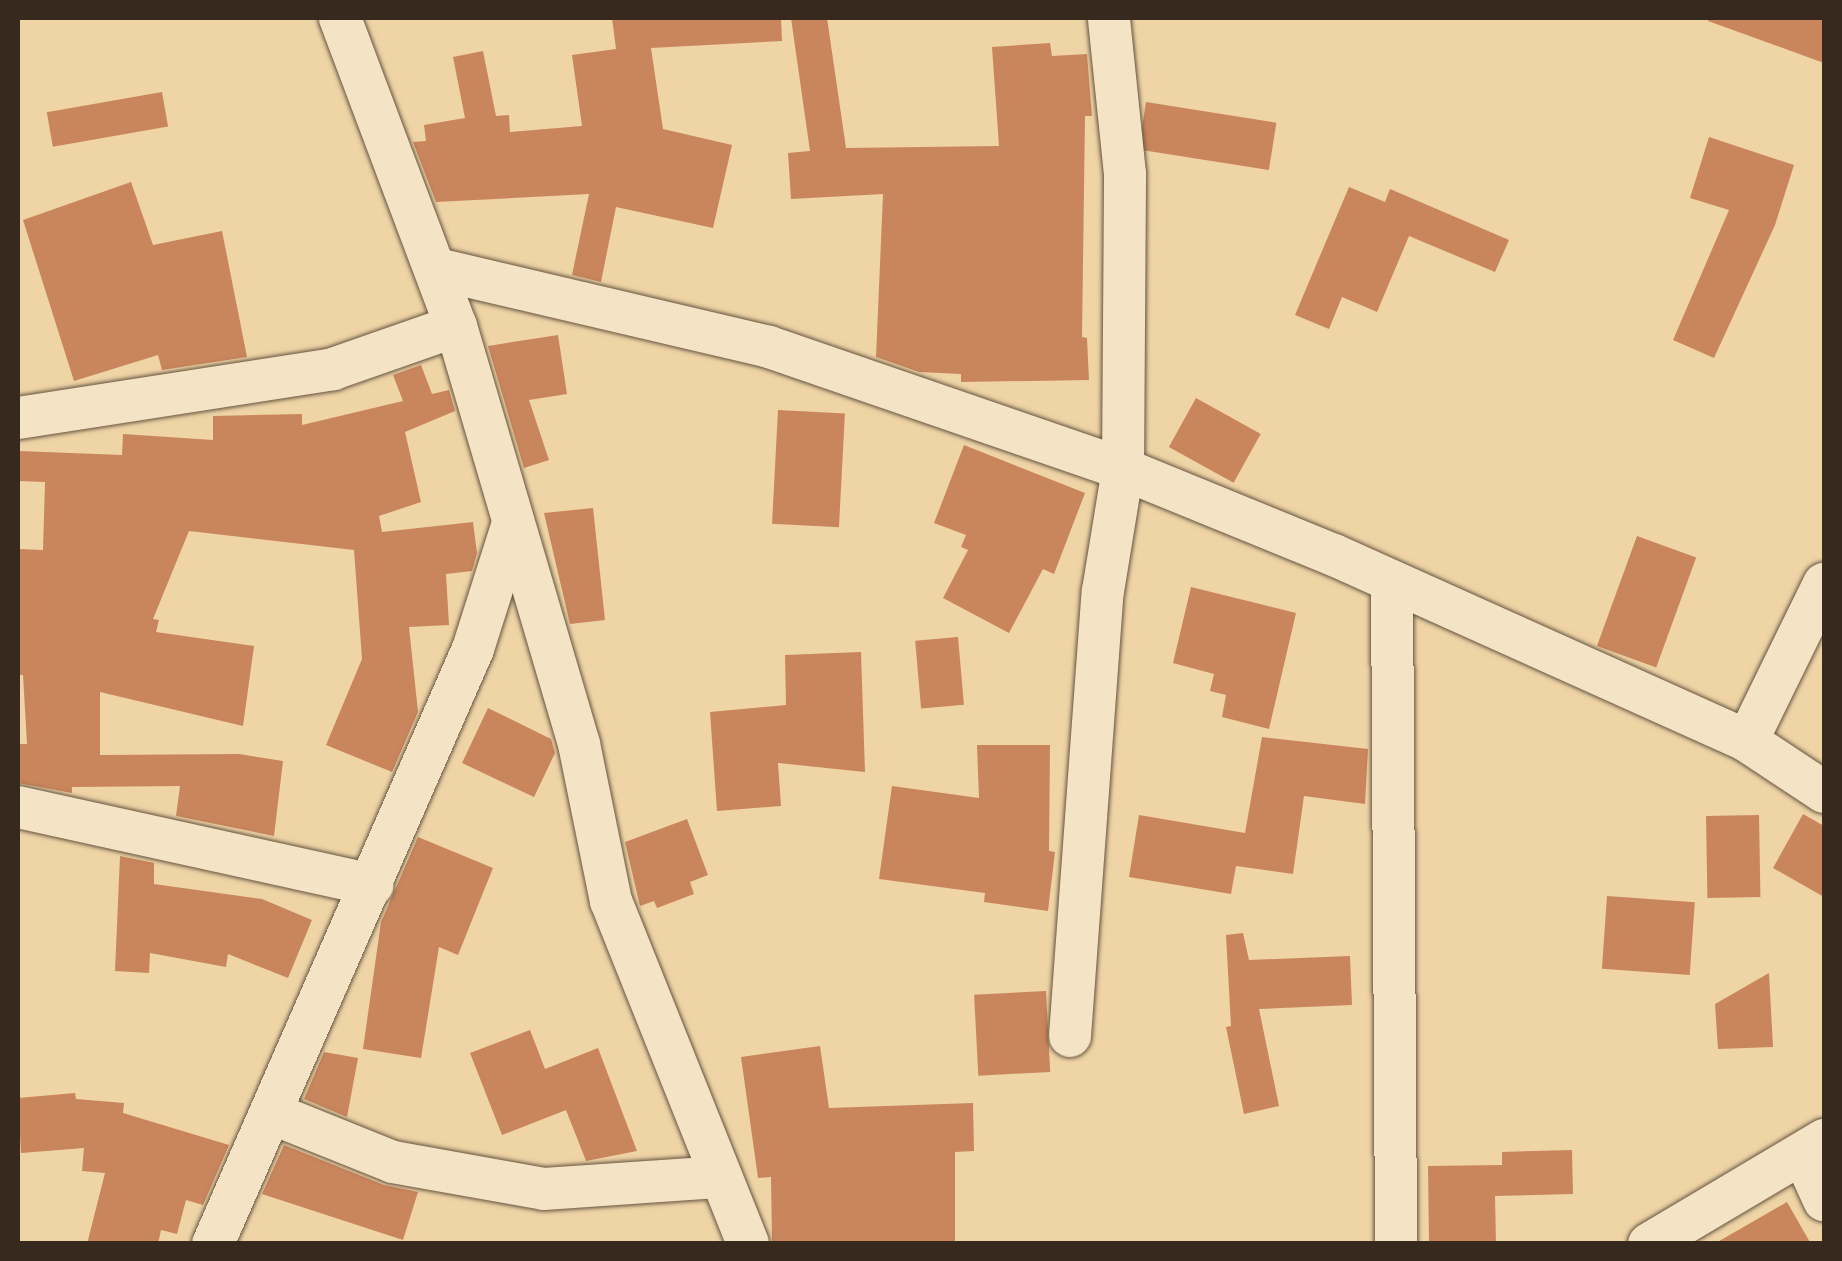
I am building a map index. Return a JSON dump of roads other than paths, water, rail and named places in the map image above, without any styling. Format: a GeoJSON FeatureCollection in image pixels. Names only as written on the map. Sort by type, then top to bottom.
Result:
{"type":"FeatureCollection","features":[{"type":"Feature","properties":{"kind":"street"},"geometry":{"type":"LineString","coordinates":[[340,18],[438,269],[456,326],[512,526],[580,744],[611,900],[718,1177],[748,1244]]}},
{"type":"Feature","properties":{"kind":"street"},"geometry":{"type":"LineString","coordinates":[[1070,1036],[1099,630],[1123,469],[1126,174],[1108,18]]}},
{"type":"Feature","properties":{"kind":"street"},"geometry":{"type":"LineString","coordinates":[[438,269],[769,346],[1123,469],[1392,582],[1747,741],[1824,792]]}},
{"type":"Feature","properties":{"kind":"street"},"geometry":{"type":"LineString","coordinates":[[18,418],[333,369],[456,326]]}},
{"type":"Feature","properties":{"kind":"street"},"geometry":{"type":"LineString","coordinates":[[213,1244],[473,649],[512,526]]}},
{"type":"Feature","properties":{"kind":"street"},"geometry":{"type":"LineString","coordinates":[[1392,582],[1396,1244]]}},
{"type":"Feature","properties":{"kind":"street"},"geometry":{"type":"LineString","coordinates":[[1747,741],[1824,584]]}},
{"type":"Feature","properties":{"kind":"street"},"geometry":{"type":"LineString","coordinates":[[18,806],[373,885]]}},
{"type":"Feature","properties":{"kind":"street"},"geometry":{"type":"LineString","coordinates":[[271,1113],[393,1162],[544,1189],[718,1177]]}},
{"type":"Feature","properties":{"kind":"street"},"geometry":{"type":"LineString","coordinates":[[1650,1244],[1814,1147],[1824,1200]]}}]}
